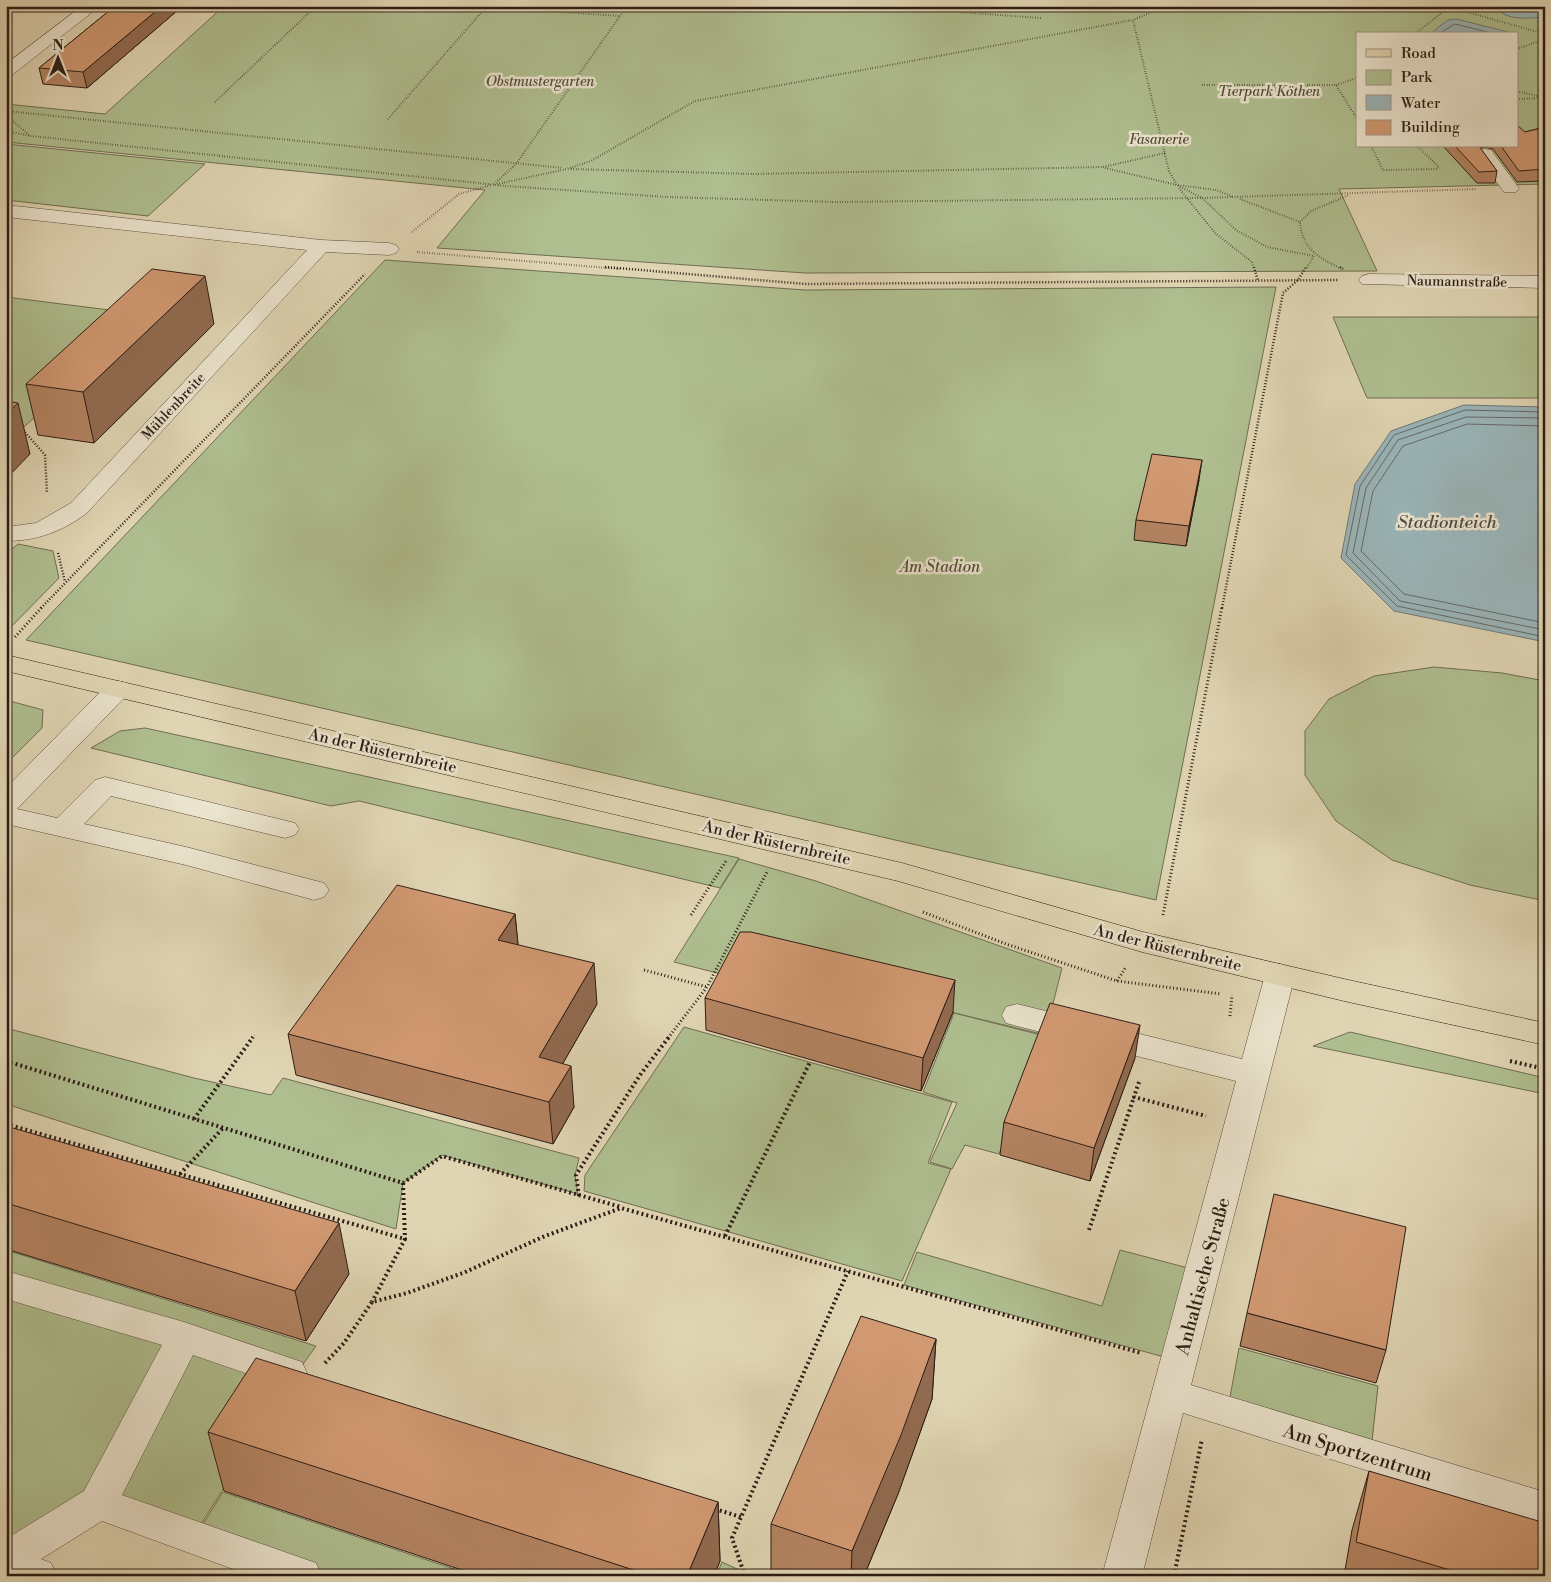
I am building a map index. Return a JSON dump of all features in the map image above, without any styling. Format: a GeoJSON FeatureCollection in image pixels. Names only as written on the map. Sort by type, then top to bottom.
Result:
{"type":"FeatureCollection","features":[{"type":"Feature","properties":{"kind":"main road","name":"An der Rüsternbreite"},"geometry":{"type":"LineString","coordinates":[[6,663],[893,870],[1142,942],[1545,1034]]}},
{"type":"Feature","properties":{"kind":"street"},"geometry":{"type":"LineString","coordinates":[[6,72],[92,6]]}},
{"type":"Feature","properties":{"kind":"street"},"geometry":{"type":"LineString","coordinates":[[1485,154],[1510,188]]}},
{"type":"Feature","properties":{"kind":"street"},"geometry":{"type":"LineString","coordinates":[[6,211],[321,246],[389,250]]}},
{"type":"Feature","properties":{"kind":"street","name":"Mühlenbreite"},"geometry":{"type":"LineString","coordinates":[[6,534],[18,534],[51,528],[79,508],[321,246]]}},
{"type":"Feature","properties":{"kind":"street","name":"Naumannstraße"},"geometry":{"type":"LineString","coordinates":[[1369,280],[1545,282]]}},
{"type":"Feature","properties":{"kind":"street"},"geometry":{"type":"LineString","coordinates":[[6,804],[118,689]]}},
{"type":"Feature","properties":{"kind":"street"},"geometry":{"type":"LineString","coordinates":[[64,827],[105,786],[285,829]]}},
{"type":"Feature","properties":{"kind":"street"},"geometry":{"type":"LineString","coordinates":[[6,815],[64,827],[314,890]]}},
{"type":"Feature","properties":{"kind":"street","name":"Anhaltische Straße"},"geometry":{"type":"LineString","coordinates":[[1122,1576],[1280,975]]}},
{"type":"Feature","properties":{"kind":"street"},"geometry":{"type":"LineString","coordinates":[[1017,1015],[1255,1074]]}},
{"type":"Feature","properties":{"kind":"street"},"geometry":{"type":"LineString","coordinates":[[6,1286],[184,1337],[309,1380]]}},
{"type":"Feature","properties":{"kind":"street"},"geometry":{"type":"LineString","coordinates":[[6,1560],[98,1503],[184,1337]]}},
{"type":"Feature","properties":{"kind":"street","name":"Am Sportzentrum"},"geometry":{"type":"LineString","coordinates":[[1171,1394],[1545,1509]]}},
{"type":"Feature","properties":{"kind":"street"},"geometry":{"type":"LineString","coordinates":[[98,1503],[302,1576]]}},
{"type":"Feature","properties":{"kind":"street"},"geometry":{"type":"LineString","coordinates":[[6,1564],[37,1576]]}},
{"type":"Feature","properties":{"kind":"path"},"geometry":{"type":"LineString","coordinates":[[215,102],[316,6]]}},
{"type":"Feature","properties":{"kind":"path"},"geometry":{"type":"LineString","coordinates":[[471,6],[620,16]]}},
{"type":"Feature","properties":{"kind":"path"},"geometry":{"type":"LineString","coordinates":[[494,185],[516,164],[627,6]]}},
{"type":"Feature","properties":{"kind":"path"},"geometry":{"type":"LineString","coordinates":[[873,6],[1041,18]]}},
{"type":"Feature","properties":{"kind":"path"},"geometry":{"type":"LineString","coordinates":[[14,638],[65,582],[389,250],[458,194],[567,169],[591,161],[695,101],[1133,20],[1165,6]]}},
{"type":"Feature","properties":{"kind":"path"},"geometry":{"type":"LineString","coordinates":[[388,119],[487,7]]}},
{"type":"Feature","properties":{"kind":"path"},"geometry":{"type":"LineString","coordinates":[[1418,32],[1450,7],[1545,34]]}},
{"type":"Feature","properties":{"kind":"path"},"geometry":{"type":"LineString","coordinates":[[1133,20],[1137,44],[1169,171],[1177,186],[1215,233],[1252,262],[1258,281]]}},
{"type":"Feature","properties":{"kind":"path"},"geometry":{"type":"LineString","coordinates":[[1518,49],[1545,39]]}},
{"type":"Feature","properties":{"kind":"path"},"geometry":{"type":"LineString","coordinates":[[1202,85],[1336,85],[1356,79]]}},
{"type":"Feature","properties":{"kind":"path"},"geometry":{"type":"LineString","coordinates":[[1336,85],[1356,116]]}},
{"type":"Feature","properties":{"kind":"path"},"geometry":{"type":"LineString","coordinates":[[1518,91],[1545,99]]}},
{"type":"Feature","properties":{"kind":"path"},"geometry":{"type":"LineString","coordinates":[[1518,99],[1541,98]]}},
{"type":"Feature","properties":{"kind":"path"},"geometry":{"type":"LineString","coordinates":[[6,111],[567,169],[754,174],[1103,167],[1165,153]]}},
{"type":"Feature","properties":{"kind":"path"},"geometry":{"type":"LineString","coordinates":[[6,115],[31,136]]}},
{"type":"Feature","properties":{"kind":"path"},"geometry":{"type":"LineString","coordinates":[[6,131],[31,136],[494,185],[667,197],[826,201],[1238,198],[1510,188]]}},
{"type":"Feature","properties":{"kind":"path"},"geometry":{"type":"LineString","coordinates":[[1372,148],[1383,170],[1436,169],[1439,167],[1419,148]]}},
{"type":"Feature","properties":{"kind":"path"},"geometry":{"type":"LineString","coordinates":[[1103,167],[1177,186],[1216,190],[1300,222]]}},
{"type":"Feature","properties":{"kind":"path"},"geometry":{"type":"LineString","coordinates":[[1177,186],[1202,198],[1236,230],[1267,247],[1314,256],[1369,280]]}},
{"type":"Feature","properties":{"kind":"path"},"geometry":{"type":"LineString","coordinates":[[1314,256],[1300,234],[1300,222],[1311,211],[1353,193]]}},
{"type":"Feature","properties":{"kind":"path"},"geometry":{"type":"LineString","coordinates":[[389,250],[806,284],[1369,280]]}},
{"type":"Feature","properties":{"kind":"path"},"geometry":{"type":"LineString","coordinates":[[1164,915],[1283,293],[1298,280],[1314,256]]}},
{"type":"Feature","properties":{"kind":"path"},"geometry":{"type":"LineString","coordinates":[[19,426],[45,455],[51,528],[65,582]]}},
{"type":"Feature","properties":{"kind":"path"},"geometry":{"type":"LineString","coordinates":[[691,915],[731,854]]}},
{"type":"Feature","properties":{"kind":"path"},"geometry":{"type":"LineString","coordinates":[[770,865],[706,988],[640,1075],[576,1175],[579,1196],[1146,1354]]}},
{"type":"Feature","properties":{"kind":"path"},"geometry":{"type":"LineString","coordinates":[[644,970],[706,988]]}},
{"type":"Feature","properties":{"kind":"path"},"geometry":{"type":"LineString","coordinates":[[194,1119],[254,1035]]}},
{"type":"Feature","properties":{"kind":"path"},"geometry":{"type":"LineString","coordinates":[[6,1061],[403,1184]]}},
{"type":"Feature","properties":{"kind":"path"},"geometry":{"type":"LineString","coordinates":[[725,1236],[810,1062]]}},
{"type":"Feature","properties":{"kind":"path"},"geometry":{"type":"LineString","coordinates":[[1089,1230],[1139,1082]]}},
{"type":"Feature","properties":{"kind":"path"},"geometry":{"type":"LineString","coordinates":[[1134,1097],[1206,1116]]}},
{"type":"Feature","properties":{"kind":"path"},"geometry":{"type":"LineString","coordinates":[[6,1124],[405,1239]]}},
{"type":"Feature","properties":{"kind":"path"},"geometry":{"type":"LineString","coordinates":[[180,1174],[223,1128]]}},
{"type":"Feature","properties":{"kind":"path"},"geometry":{"type":"LineString","coordinates":[[403,1184],[442,1156],[621,1208]]}},
{"type":"Feature","properties":{"kind":"path"},"geometry":{"type":"LineString","coordinates":[[309,1380],[344,1344],[372,1302],[405,1239],[403,1184]]}},
{"type":"Feature","properties":{"kind":"path"},"geometry":{"type":"LineString","coordinates":[[372,1302],[407,1293],[464,1273],[545,1236],[621,1208]]}},
{"type":"Feature","properties":{"kind":"path"},"geometry":{"type":"LineString","coordinates":[[745,1576],[732,1538],[848,1271]]}},
{"type":"Feature","properties":{"kind":"path"},"geometry":{"type":"LineString","coordinates":[[713,1508],[741,1517]]}},
{"type":"Feature","properties":{"kind":"green space","name":"Fasanerie"},"geometry":{"type":"Polygon","coordinates":[[[224,6],[1545,6],[1545,184],[1339,189],[1377,271],[805,273],[437,248],[485,190],[6,142],[6,104],[105,114],[224,6]]]}},
{"type":"Feature","properties":{"kind":"green space"},"geometry":{"type":"Polygon","coordinates":[[[6,144],[205,164],[148,216],[6,200],[6,144]]]}},
{"type":"Feature","properties":{"kind":"green space","name":"Am Stadion"},"geometry":{"type":"Polygon","coordinates":[[[385,260],[805,290],[1276,287],[1156,900],[26,640],[385,260]]]}},
{"type":"Feature","properties":{"kind":"green space"},"geometry":{"type":"Polygon","coordinates":[[[6,297],[149,315],[6,443],[6,297]]]}},
{"type":"Feature","properties":{"kind":"green space"},"geometry":{"type":"Polygon","coordinates":[[[1333,317],[1545,317],[1545,398],[1367,398],[1333,317]]]}},
{"type":"Feature","properties":{"kind":"green space"},"geometry":{"type":"Polygon","coordinates":[[[18,544],[53,551],[59,578],[6,632],[6,554],[18,544]]]}},
{"type":"Feature","properties":{"kind":"green space"},"geometry":{"type":"Polygon","coordinates":[[[1434,667],[1502,673],[1545,681],[1545,901],[1470,885],[1392,860],[1336,821],[1305,775],[1305,731],[1329,699],[1374,676],[1434,667]]]}},
{"type":"Feature","properties":{"kind":"green space"},"geometry":{"type":"Polygon","coordinates":[[[6,700],[43,710],[42,728],[6,764],[6,700]]]}},
{"type":"Feature","properties":{"kind":"green space"},"geometry":{"type":"Polygon","coordinates":[[[145,728],[739,858],[720,888],[359,801],[331,806],[91,748],[120,731],[145,728]]]}},
{"type":"Feature","properties":{"kind":"green space"},"geometry":{"type":"Polygon","coordinates":[[[739,859],[816,881],[1062,968],[1045,1035],[742,961],[733,977],[674,962],[739,859]]]}},
{"type":"Feature","properties":{"kind":"green space"},"geometry":{"type":"Polygon","coordinates":[[[954,1013],[1045,1036],[999,1154],[965,1145],[952,1169],[930,1162],[957,1103],[923,1092],[954,1013]]]}},
{"type":"Feature","properties":{"kind":"green space"},"geometry":{"type":"Polygon","coordinates":[[[684,1027],[952,1102],[928,1163],[951,1169],[902,1281],[584,1191],[585,1175],[684,1027]]]}},
{"type":"Feature","properties":{"kind":"green space"},"geometry":{"type":"Polygon","coordinates":[[[6,1028],[194,1078],[271,1095],[283,1078],[579,1158],[575,1175],[578,1194],[442,1155],[403,1183],[396,1229],[6,1104],[6,1028]]]}},
{"type":"Feature","properties":{"kind":"green space"},"geometry":{"type":"Polygon","coordinates":[[[1350,1032],[1545,1078],[1545,1094],[1313,1046],[1350,1032]]]}},
{"type":"Feature","properties":{"kind":"green space"},"geometry":{"type":"Polygon","coordinates":[[[6,1250],[316,1346],[296,1374],[6,1284],[6,1250]]]}},
{"type":"Feature","properties":{"kind":"green space"},"geometry":{"type":"Polygon","coordinates":[[[1120,1250],[1188,1268],[1164,1357],[904,1285],[917,1252],[1102,1306],[1120,1250]]]}},
{"type":"Feature","properties":{"kind":"green space"},"geometry":{"type":"Polygon","coordinates":[[[6,1286],[183,1337],[98,1503],[6,1570],[6,1286]]]}},
{"type":"Feature","properties":{"kind":"green space"},"geometry":{"type":"Polygon","coordinates":[[[185,1338],[295,1376],[194,1535],[100,1502],[185,1338]]]}},
{"type":"Feature","properties":{"kind":"green space"},"geometry":{"type":"Polygon","coordinates":[[[1239,1348],[1378,1386],[1371,1450],[1228,1408],[1239,1348]]]}},
{"type":"Feature","properties":{"kind":"green space"},"geometry":{"type":"Polygon","coordinates":[[[223,1492],[475,1576],[308,1576],[196,1535],[223,1492]]]}},
{"type":"Feature","properties":{"kind":"green space"},"geometry":{"type":"Polygon","coordinates":[[[722,1562],[752,1576],[716,1576],[722,1562]]]}},
{"type":"Feature","properties":{"kind":"water"},"geometry":{"type":"Polygon","coordinates":[[[1496,6],[1545,6],[1545,17],[1511,17],[1505,15],[1496,6]]]}},
{"type":"Feature","properties":{"kind":"water"},"geometry":{"type":"Polygon","coordinates":[[[1456,19],[1508,32],[1433,32],[1448,20],[1456,19]]]}},
{"type":"Feature","properties":{"kind":"water","name":"Stadionteich"},"geometry":{"type":"Polygon","coordinates":[[[1464,405],[1545,407],[1545,642],[1394,611],[1341,558],[1355,484],[1391,431],[1464,405]]]}},
{"type":"Feature","properties":{"kind":"building"},"geometry":{"type":"Polygon","coordinates":[[[115,6],[162,6],[83,72],[39,68],[115,6]]]}},
{"type":"Feature","properties":{"kind":"building"},"geometry":{"type":"Polygon","coordinates":[[[1518,126],[1525,132],[1545,127],[1545,169],[1519,171],[1502,148],[1518,148],[1518,126]]]}},
{"type":"Feature","properties":{"kind":"building"},"geometry":{"type":"Polygon","coordinates":[[[1457,148],[1480,148],[1497,171],[1479,172],[1457,148]]]}},
{"type":"Feature","properties":{"kind":"building"},"geometry":{"type":"Polygon","coordinates":[[[152,269],[205,276],[83,392],[26,384],[152,269]]]}},
{"type":"Feature","properties":{"kind":"building"},"geometry":{"type":"Polygon","coordinates":[[[6,401],[18,403],[6,414],[6,401]]]}},
{"type":"Feature","properties":{"kind":"building"},"geometry":{"type":"Polygon","coordinates":[[[1152,454],[1202,460],[1189,526],[1136,520],[1152,454]]]}},
{"type":"Feature","properties":{"kind":"building"},"geometry":{"type":"Polygon","coordinates":[[[397,885],[515,914],[498,940],[594,963],[539,1057],[571,1066],[549,1102],[288,1034],[397,885]]]}},
{"type":"Feature","properties":{"kind":"building"},"geometry":{"type":"Polygon","coordinates":[[[740,932],[751,932],[955,980],[923,1058],[705,998],[740,932]]]}},
{"type":"Feature","properties":{"kind":"building"},"geometry":{"type":"Polygon","coordinates":[[[1050,1003],[1140,1025],[1094,1148],[1004,1122],[1050,1003]]]}},
{"type":"Feature","properties":{"kind":"building"},"geometry":{"type":"Polygon","coordinates":[[[6,1126],[339,1223],[295,1291],[6,1203],[6,1126]]]}},
{"type":"Feature","properties":{"kind":"building"},"geometry":{"type":"Polygon","coordinates":[[[1274,1194],[1406,1227],[1386,1350],[1247,1313],[1274,1194]]]}},
{"type":"Feature","properties":{"kind":"building"},"geometry":{"type":"Polygon","coordinates":[[[861,1316],[936,1339],[901,1435],[852,1551],[771,1524],[861,1316]]]}},
{"type":"Feature","properties":{"kind":"building"},"geometry":{"type":"Polygon","coordinates":[[[256,1358],[718,1502],[687,1576],[652,1576],[208,1432],[256,1358]]]}},
{"type":"Feature","properties":{"kind":"building"},"geometry":{"type":"Polygon","coordinates":[[[1369,1471],[1545,1523],[1545,1576],[1470,1576],[1356,1542],[1369,1471]]]}},
{"type":"Feature","properties":{"kind":"park label","name":"Obstmustergarten"},"geometry":{"type":"Point","coordinates":[540,81]}},
{"type":"Feature","properties":{"kind":"park label","name":"Tierpark Köthen"},"geometry":{"type":"Point","coordinates":[1269,91]}}]}
